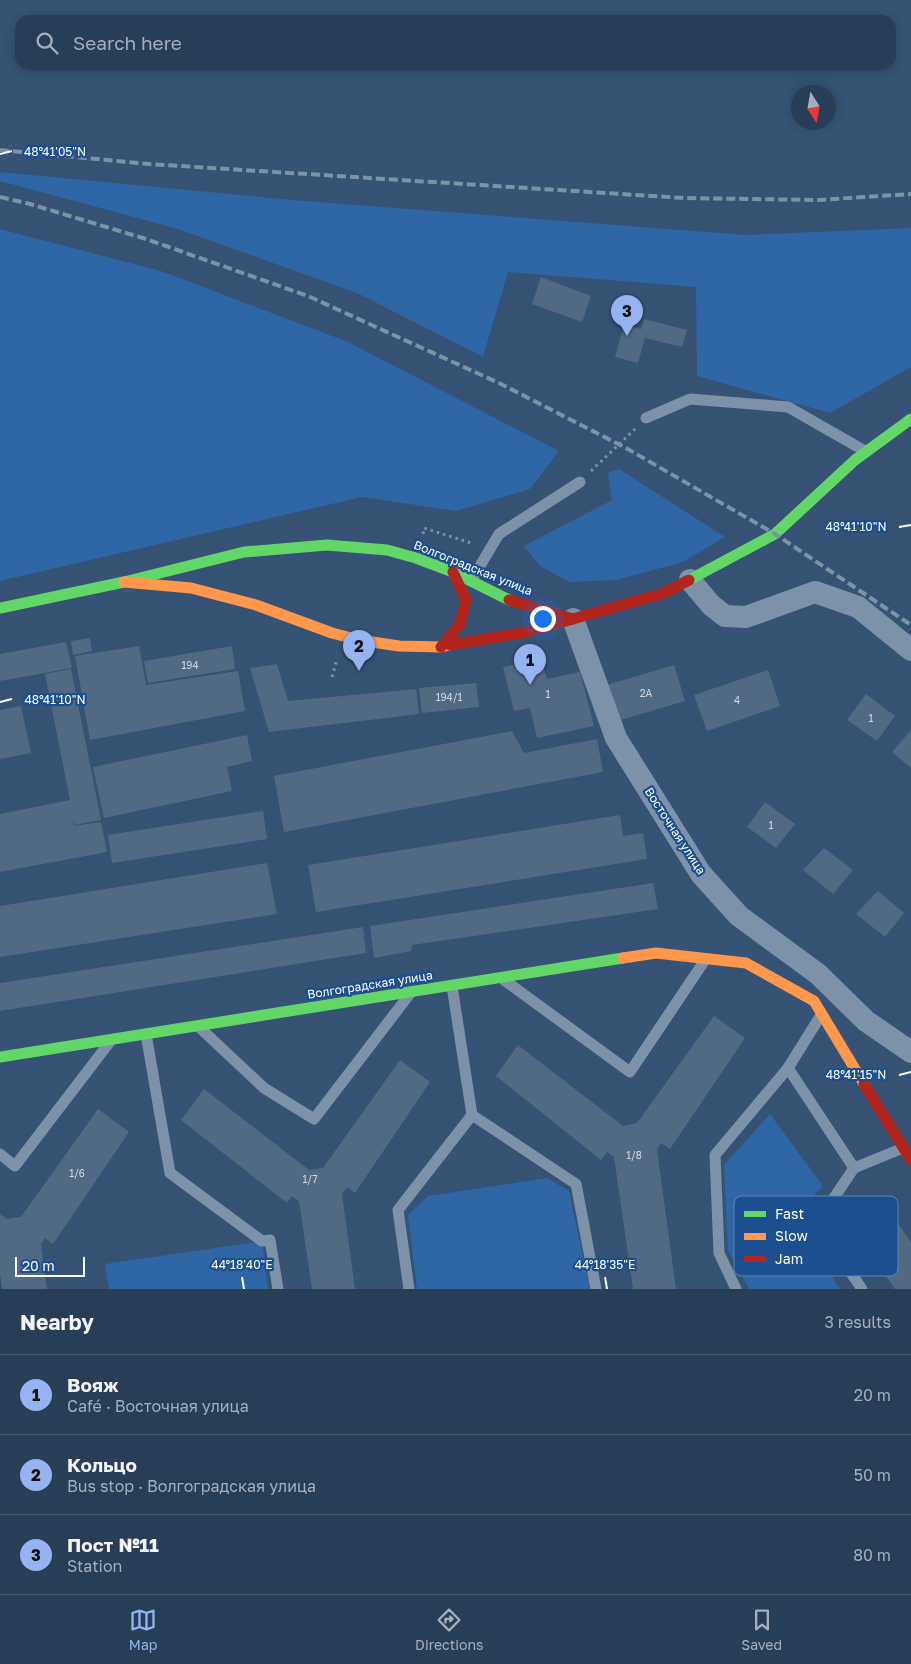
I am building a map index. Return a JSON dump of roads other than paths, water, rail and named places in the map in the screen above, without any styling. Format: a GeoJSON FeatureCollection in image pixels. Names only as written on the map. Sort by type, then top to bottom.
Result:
{"type":"FeatureCollection","features":[{"type":"Feature","properties":{"kind":"main road"},"geometry":{"type":"LineString","coordinates":[[124,582],[191,588],[256,605],[343,636],[400,646],[441,647],[526,632],[664,593],[775,534],[855,460],[911,418]]}},
{"type":"Feature","properties":{"kind":"main road","name":"Волгоградская улица"},"geometry":{"type":"LineString","coordinates":[[0,608],[124,582],[244,552],[326,545],[387,550],[416,558],[452,572],[509,600],[573,619]]}},
{"type":"Feature","properties":{"kind":"main road"},"geometry":{"type":"LineString","coordinates":[[441,647],[460,624],[466,600],[452,572]]}},
{"type":"Feature","properties":{"kind":"main road","name":"Волгоградская улица"},"geometry":{"type":"LineString","coordinates":[[0,1057],[656,953],[746,962],[814,1000],[822,1014]]}},
{"type":"Feature","properties":{"kind":"main road"},"geometry":{"type":"LineString","coordinates":[[822,1014],[911,1160]]}},
{"type":"Feature","properties":{"kind":"street"},"geometry":{"type":"LineString","coordinates":[[690,580],[711,605],[725,616],[746,617],[816,592],[858,607],[911,650]]}},
{"type":"Feature","properties":{"kind":"street","name":"Восточная улица"},"geometry":{"type":"LineString","coordinates":[[573,619],[616,738],[701,874],[739,916],[818,974],[866,1021],[911,1052]]}},
{"type":"Feature","properties":{"kind":"lane"},"geometry":{"type":"LineString","coordinates":[[646,418],[690,399],[788,406],[866,452]]}},
{"type":"Feature","properties":{"kind":"lane"},"geometry":{"type":"LineString","coordinates":[[471,581],[499,534],[580,482]]}},
{"type":"Feature","properties":{"kind":"lane"},"geometry":{"type":"LineString","coordinates":[[500,978],[630,1072],[706,958]]}},
{"type":"Feature","properties":{"kind":"lane"},"geometry":{"type":"LineString","coordinates":[[409,1289],[398,1210],[472,1115],[452,986]]}},
{"type":"Feature","properties":{"kind":"lane"},"geometry":{"type":"LineString","coordinates":[[197,1026],[264,1088],[314,1119],[411,992]]}},
{"type":"Feature","properties":{"kind":"lane"},"geometry":{"type":"LineString","coordinates":[[736,1289],[719,1253],[715,1155],[788,1068],[822,1014]]}},
{"type":"Feature","properties":{"kind":"lane"},"geometry":{"type":"LineString","coordinates":[[146,1034],[170,1173],[262,1241],[270,1240],[278,1289]]}},
{"type":"Feature","properties":{"kind":"lane"},"geometry":{"type":"LineString","coordinates":[[0,1154],[15,1166],[112,1040]]}},
{"type":"Feature","properties":{"kind":"lane"},"geometry":{"type":"LineString","coordinates":[[788,1068],[854,1168]]}},
{"type":"Feature","properties":{"kind":"lane"},"geometry":{"type":"LineString","coordinates":[[472,1115],[576,1184],[596,1289]]}},
{"type":"Feature","properties":{"kind":"lane"},"geometry":{"type":"LineString","coordinates":[[835,1196],[854,1168],[903,1148]]}},
{"type":"Feature","properties":{"kind":"lane"},"geometry":{"type":"LineString","coordinates":[[853,1276],[862,1289]]}},
{"type":"Feature","properties":{"kind":"railway"},"geometry":{"type":"LineString","coordinates":[[0,150],[149,164],[684,198],[818,200],[911,194]]}},
{"type":"Feature","properties":{"kind":"railway"},"geometry":{"type":"LineString","coordinates":[[0,197],[30,204],[146,239],[308,296],[499,383],[626,448],[775,534],[911,625]]}},
{"type":"Feature","properties":{"kind":"place","name":"Пост №11"},"geometry":{"type":"Point","coordinates":[627,336]}},
{"type":"Feature","properties":{"kind":"place","name":"Кольцо"},"geometry":{"type":"Point","coordinates":[359,671]}},
{"type":"Feature","properties":{"kind":"place","name":"Вояж"},"geometry":{"type":"Point","coordinates":[530,685]}}]}
